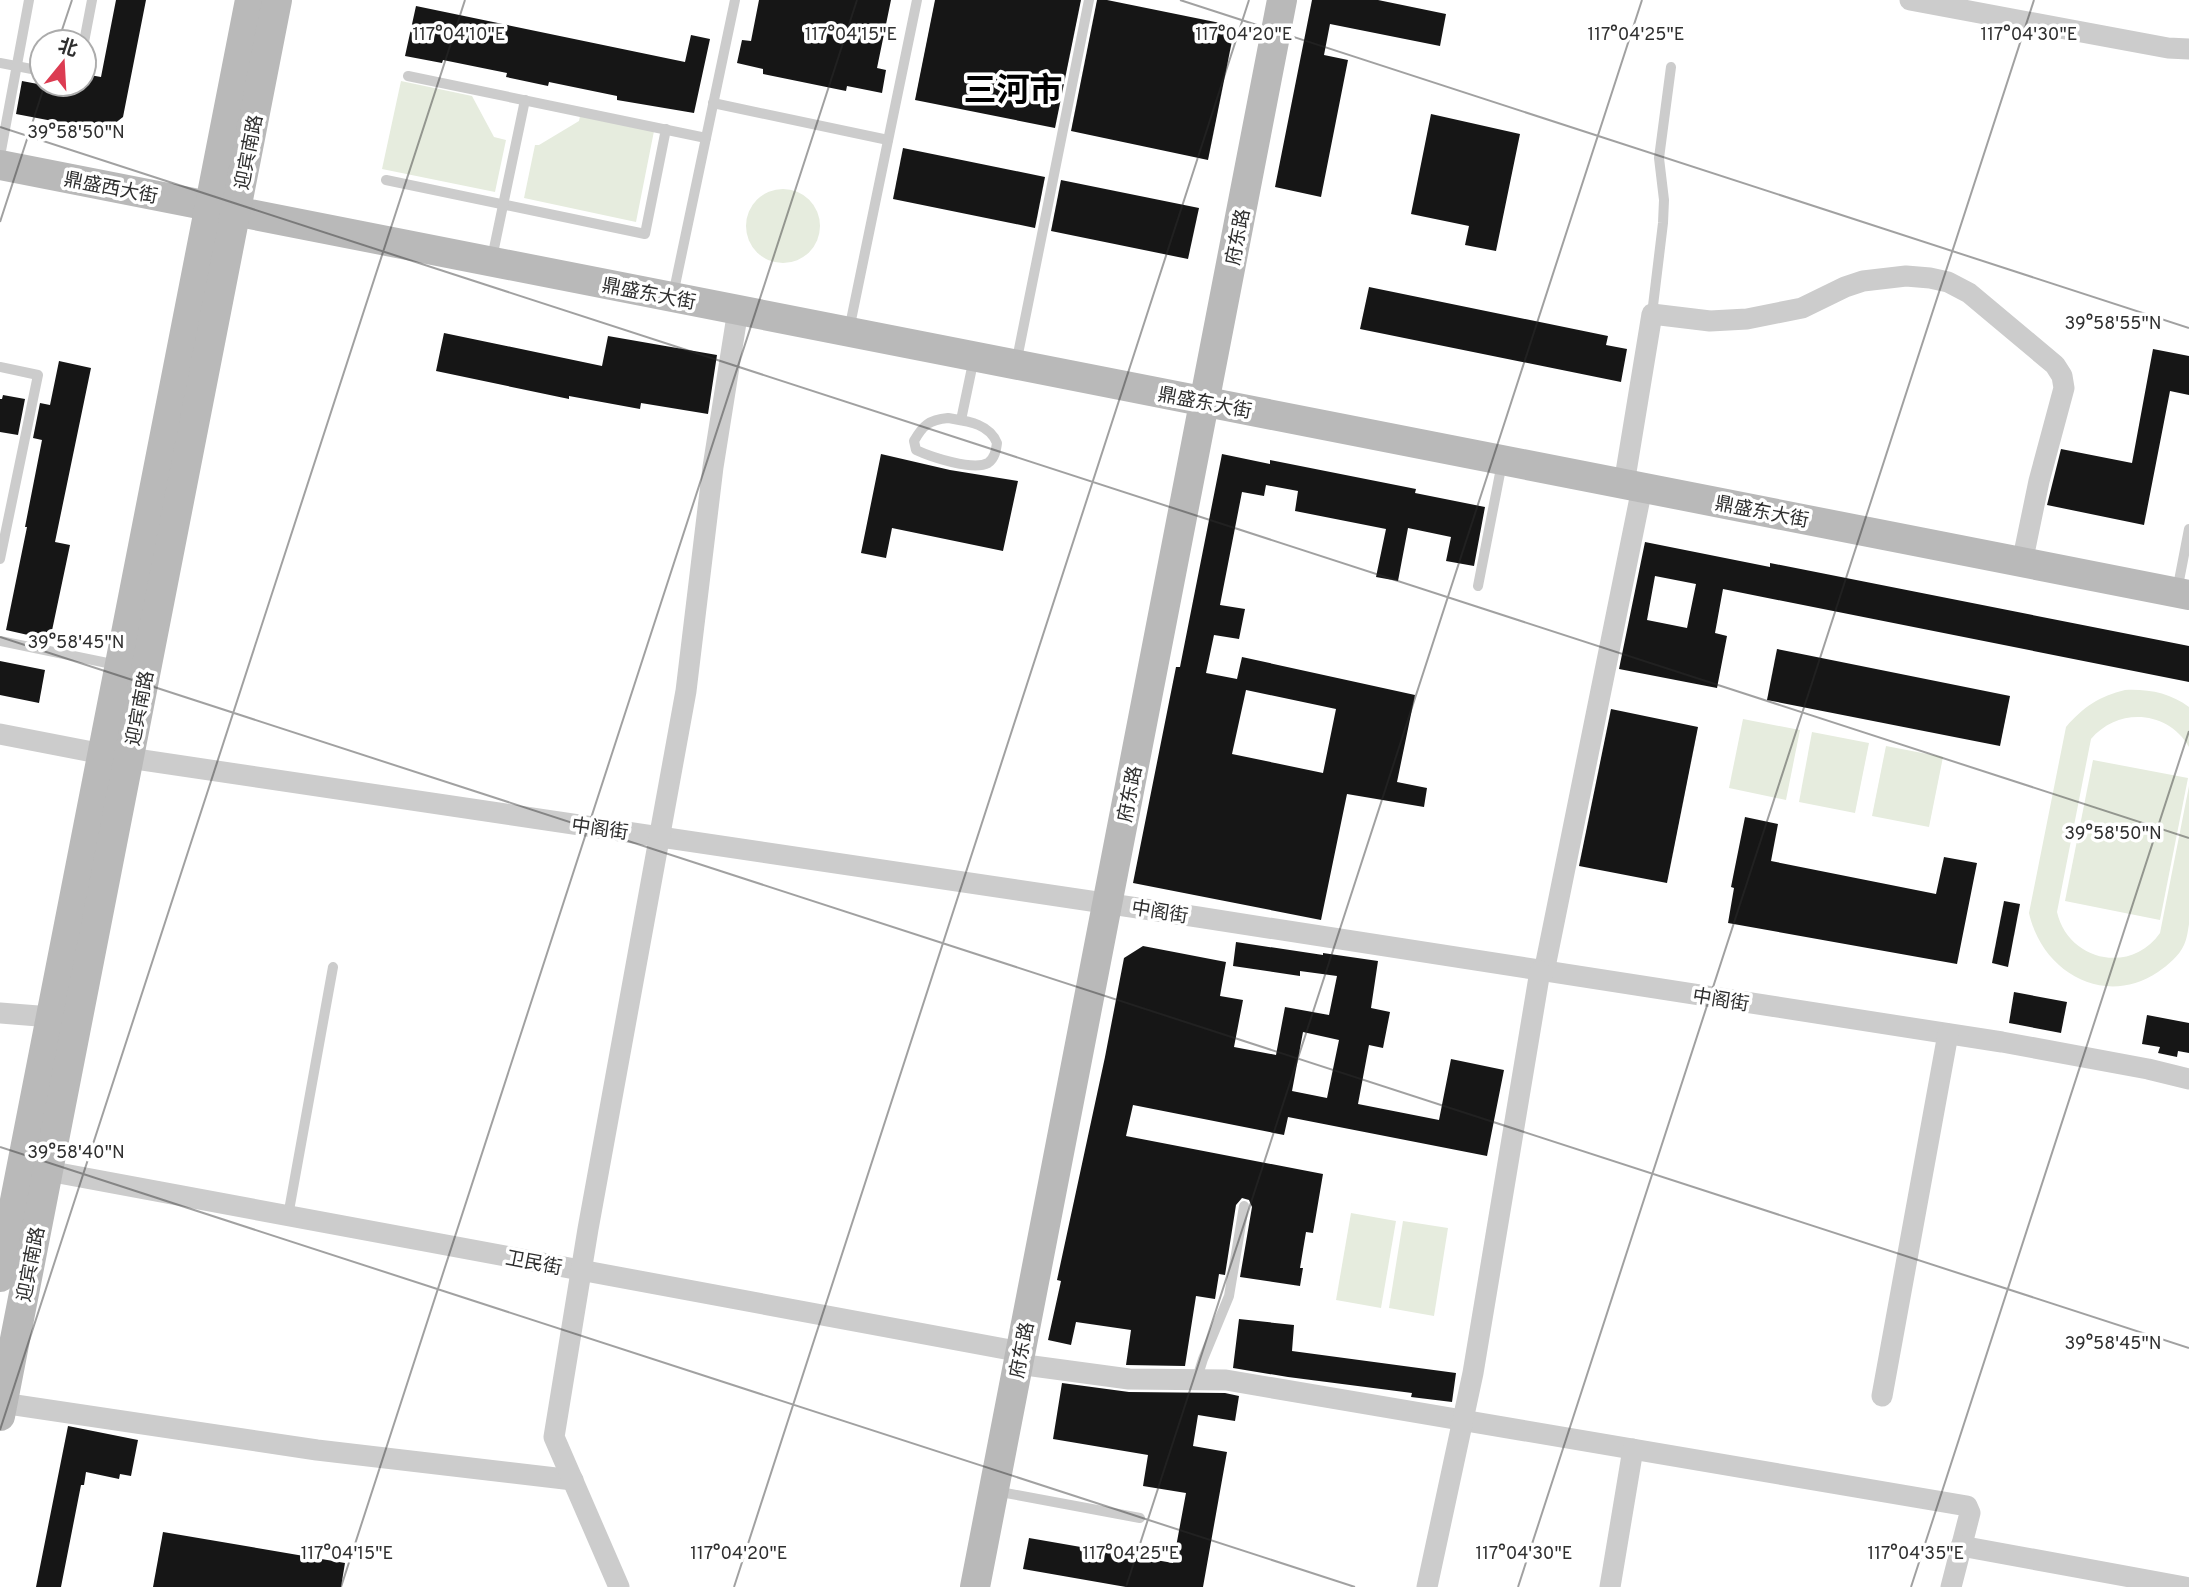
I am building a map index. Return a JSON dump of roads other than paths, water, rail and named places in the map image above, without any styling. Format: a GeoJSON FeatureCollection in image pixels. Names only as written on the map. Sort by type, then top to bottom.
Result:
{"type":"FeatureCollection","features":[{"type":"Feature","properties":{"kind":"main road","name":"迎宾南路"},"geometry":{"type":"LineString","coordinates":[[1,1410],[48,1171],[116,756],[222,209],[250,0]]}},
{"type":"Feature","properties":{"kind":"main road","name":"迎宾南路"},"geometry":{"type":"LineString","coordinates":[[0,1277],[51,1017],[116,756],[120,666],[222,209],[277,0]]}},
{"type":"Feature","properties":{"kind":"main road","name":"府东路"},"geometry":{"type":"LineString","coordinates":[[975,1587],[1282,0]]}},
{"type":"Feature","properties":{"kind":"main road","name":"鼎盛西大街"},"geometry":{"type":"LineString","coordinates":[[0,165],[222,209]]}},
{"type":"Feature","properties":{"kind":"main road","name":"鼎盛东大街"},"geometry":{"type":"LineString","coordinates":[[222,209],[2183,594]]}},
{"type":"Feature","properties":{"kind":"street"},"geometry":{"type":"LineString","coordinates":[[1910,0],[2178,49]]}},
{"type":"Feature","properties":{"kind":"street"},"geometry":{"type":"LineString","coordinates":[[2178,49],[2172,53],[2189,61]]}},
{"type":"Feature","properties":{"kind":"street"},"geometry":{"type":"LineString","coordinates":[[1427,1587],[1473,1373],[1542,972],[1633,486],[1653,314],[1710,321],[1747,318],[1802,308],[1863,281],[1906,276],[1948,282],[1969,293],[2055,365],[2064,382],[2022,562]]}},
{"type":"Feature","properties":{"kind":"street"},"geometry":{"type":"LineString","coordinates":[[619,1587],[554,1437],[686,691],[713,467],[738,310]]}},
{"type":"Feature","properties":{"kind":"street","name":"中阁街"},"geometry":{"type":"LineString","coordinates":[[0,734],[116,756],[1108,903],[1948,1034],[2148,1069],[2189,1079]]}},
{"type":"Feature","properties":{"kind":"street"},"geometry":{"type":"LineString","coordinates":[[0,1013],[51,1017]]}},
{"type":"Feature","properties":{"kind":"street"},"geometry":{"type":"LineString","coordinates":[[1882,1396],[1948,1034]]}},
{"type":"Feature","properties":{"kind":"street","name":"卫民街"},"geometry":{"type":"LineString","coordinates":[[48,1171],[582,1270],[1129,1379],[1226,1380],[1967,1506],[1970,1513],[1962,1546]]}},
{"type":"Feature","properties":{"kind":"street"},"geometry":{"type":"LineString","coordinates":[[1,1410],[573,1480]]}},
{"type":"Feature","properties":{"kind":"street"},"geometry":{"type":"LineString","coordinates":[[1610,1587],[1633,1449]]}},
{"type":"Feature","properties":{"kind":"street"},"geometry":{"type":"LineString","coordinates":[[1951,1587],[1962,1546],[2185,1587]]}},
{"type":"Feature","properties":{"kind":"lane"},"geometry":{"type":"LineString","coordinates":[[0,156],[29,0]]}},
{"type":"Feature","properties":{"kind":"lane"},"geometry":{"type":"LineString","coordinates":[[86,28],[90,0]]}},
{"type":"Feature","properties":{"kind":"lane"},"geometry":{"type":"LineString","coordinates":[[673,298],[735,0]]}},
{"type":"Feature","properties":{"kind":"lane"},"geometry":{"type":"LineString","coordinates":[[848,332],[917,0]]}},
{"type":"Feature","properties":{"kind":"lane"},"geometry":{"type":"LineString","coordinates":[[1016,365],[1089,0]]}},
{"type":"Feature","properties":{"kind":"lane"},"geometry":{"type":"LineString","coordinates":[[0,63],[28,68]]}},
{"type":"Feature","properties":{"kind":"lane"},"geometry":{"type":"LineString","coordinates":[[1653,314],[1664,200],[1659,158],[1671,67]]}},
{"type":"Feature","properties":{"kind":"lane"},"geometry":{"type":"LineString","coordinates":[[408,76],[706,138]]}},
{"type":"Feature","properties":{"kind":"lane"},"geometry":{"type":"LineString","coordinates":[[491,262],[525,100]]}},
{"type":"Feature","properties":{"kind":"lane"},"geometry":{"type":"LineString","coordinates":[[713,103],[888,140]]}},
{"type":"Feature","properties":{"kind":"lane"},"geometry":{"type":"LineString","coordinates":[[386,180],[645,234],[666,129]]}},
{"type":"Feature","properties":{"kind":"lane"},"geometry":{"type":"LineString","coordinates":[[961,420],[974,356]]}},
{"type":"Feature","properties":{"kind":"lane"},"geometry":{"type":"LineString","coordinates":[[0,367],[38,375],[0,559]]}},
{"type":"Feature","properties":{"kind":"lane"},"geometry":{"type":"LineString","coordinates":[[948,418],[961,420],[983,427],[994,436],[996,450],[989,462],[982,465],[960,463],[931,457],[916,450],[914,441],[927,423],[948,418]]}},
{"type":"Feature","properties":{"kind":"lane"},"geometry":{"type":"LineString","coordinates":[[1478,586],[1503,460]]}},
{"type":"Feature","properties":{"kind":"lane"},"geometry":{"type":"LineString","coordinates":[[2183,594],[2189,528]]}},
{"type":"Feature","properties":{"kind":"lane"},"geometry":{"type":"LineString","coordinates":[[0,641],[120,666]]}},
{"type":"Feature","properties":{"kind":"lane"},"geometry":{"type":"LineString","coordinates":[[288,1216],[333,967]]}},
{"type":"Feature","properties":{"kind":"lane"},"geometry":{"type":"LineString","coordinates":[[1197,1378],[1229,1296],[1244,1206]]}},
{"type":"Feature","properties":{"kind":"lane"},"geometry":{"type":"LineString","coordinates":[[994,1491],[1140,1518]]}},
{"type":"Feature","properties":{"kind":"district","name":"三河市"},"geometry":{"type":"Point","coordinates":[1013,89]}}]}
